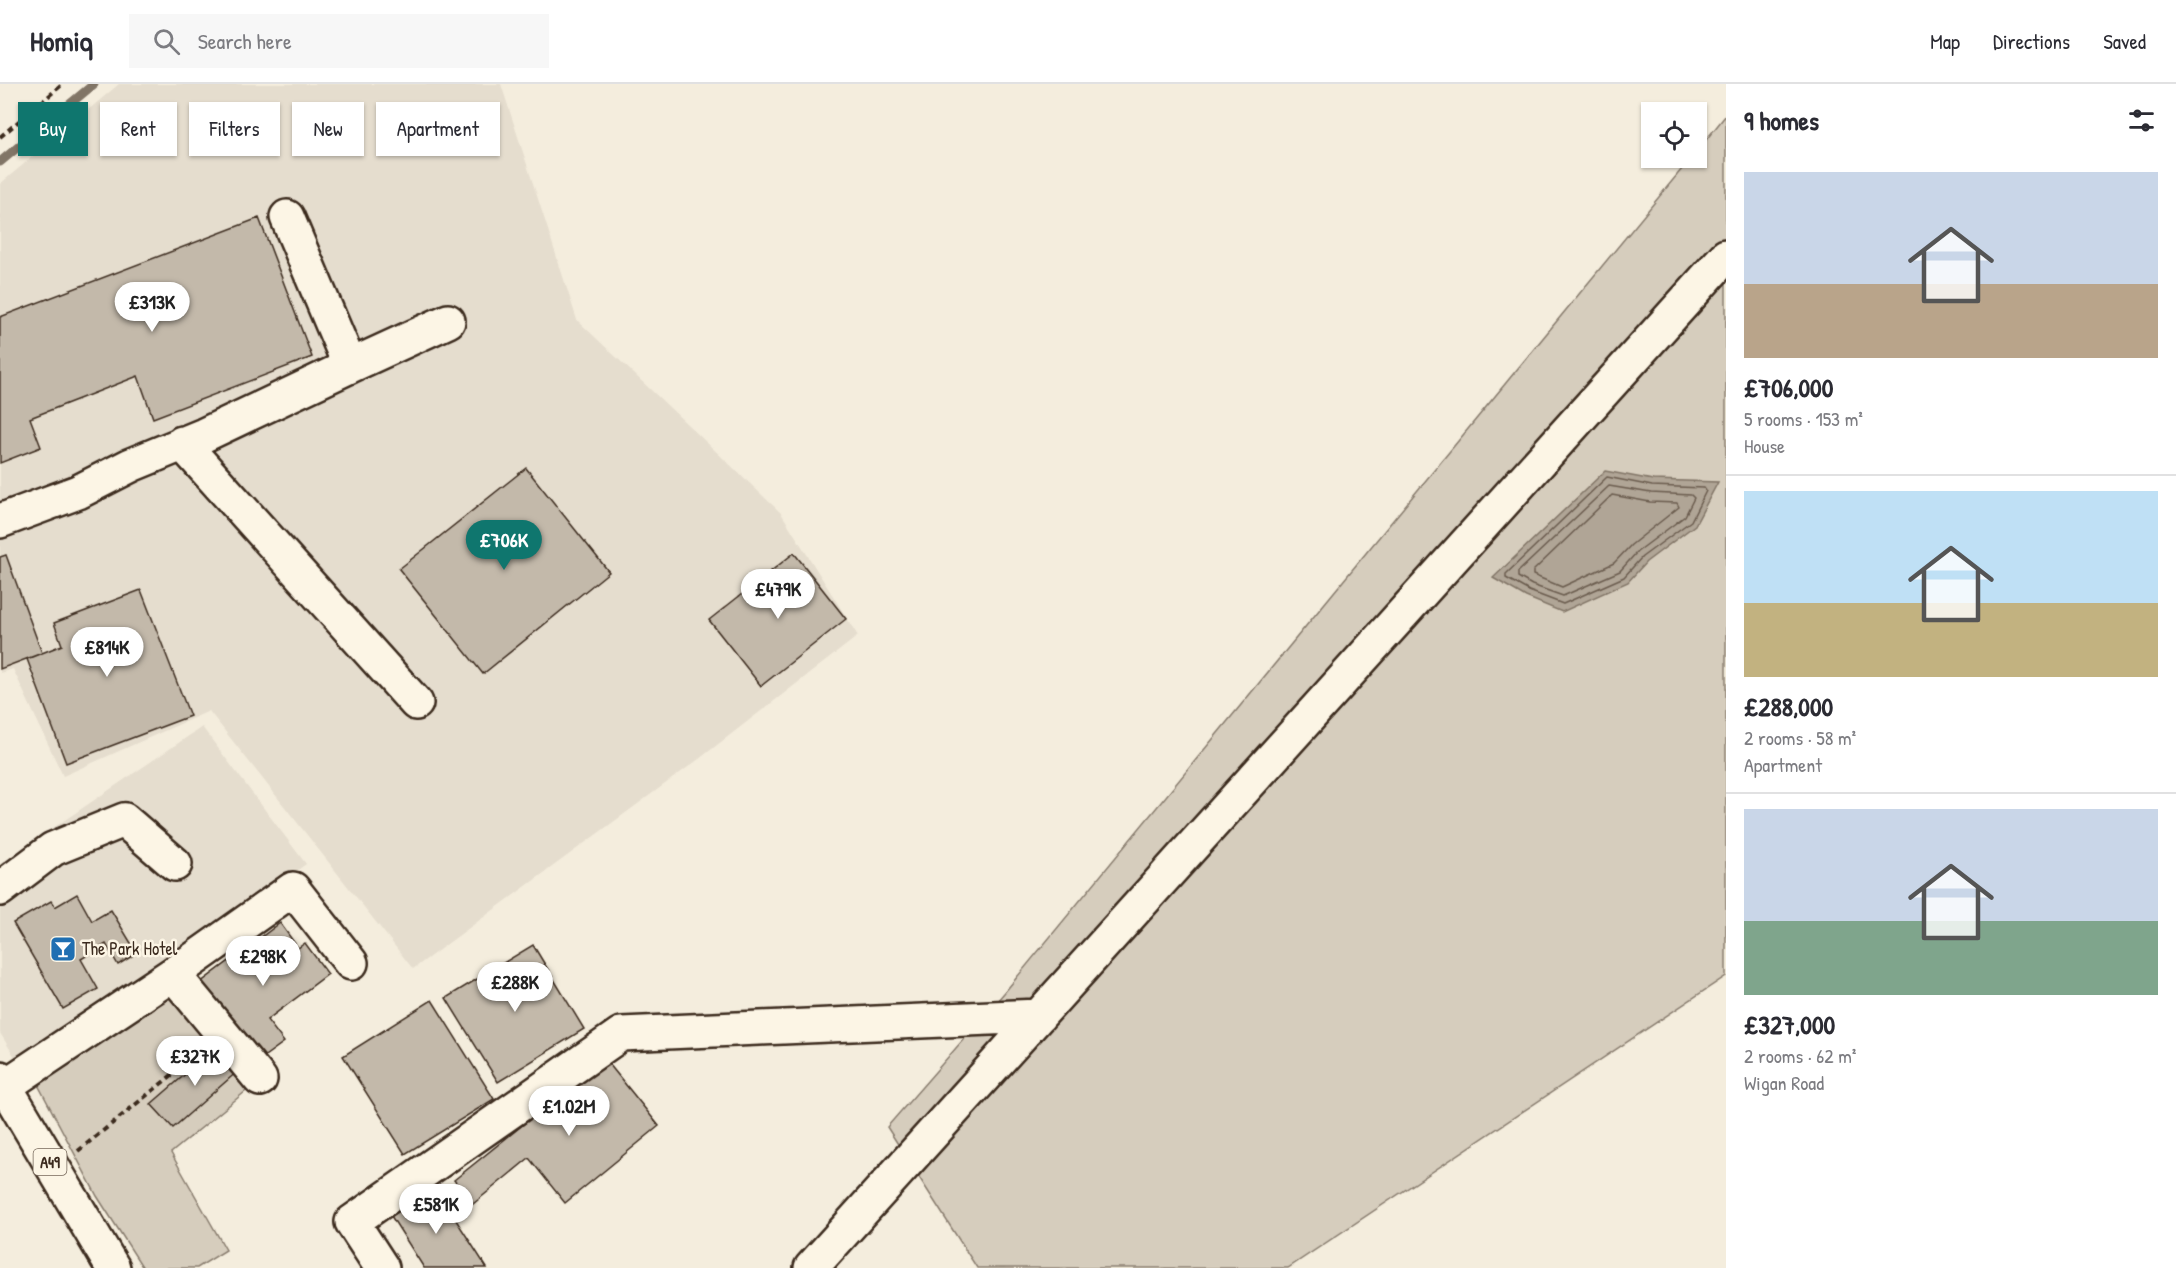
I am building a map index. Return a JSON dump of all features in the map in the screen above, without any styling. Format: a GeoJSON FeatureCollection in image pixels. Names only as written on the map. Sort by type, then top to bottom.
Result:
{"type":"FeatureCollection","features":[{"type":"Feature","properties":{"kind":"main road"},"geometry":{"type":"LineString","coordinates":[[287,217],[350,366]]}},
{"type":"Feature","properties":{"kind":"main road"},"geometry":{"type":"LineString","coordinates":[[811,1268],[1726,256]]}},
{"type":"Feature","properties":{"kind":"main road"},"geometry":{"type":"LineString","coordinates":[[0,520],[78,492],[448,321]]}},
{"type":"Feature","properties":{"kind":"main road"},"geometry":{"type":"LineString","coordinates":[[182,443],[416,703]]}},
{"type":"Feature","properties":{"kind":"main road"},"geometry":{"type":"LineString","coordinates":[[0,889],[53,849],[124,820],[175,864]]}},
{"type":"Feature","properties":{"kind":"main road"},"geometry":{"type":"LineString","coordinates":[[2,1082],[173,974],[293,889],[351,963]]}},
{"type":"Feature","properties":{"kind":"main road"},"geometry":{"type":"LineString","coordinates":[[173,974],[260,1079]]}},
{"type":"Feature","properties":{"kind":"main road"},"geometry":{"type":"LineString","coordinates":[[382,1268],[352,1222],[621,1034],[1039,1016]]}},
{"type":"Feature","properties":{"kind":"main road","name":"A49"},"geometry":{"type":"LineString","coordinates":[[2,1082],[113,1268]]}},
{"type":"Feature","properties":{"kind":"path"},"geometry":{"type":"LineString","coordinates":[[0,137],[63,84]]}},
{"type":"Feature","properties":{"kind":"path"},"geometry":{"type":"LineString","coordinates":[[73,1156],[222,1034]]}},
{"type":"Feature","properties":{"kind":"shaded area"},"geometry":{"type":"Polygon","coordinates":[[[119,84],[501,84],[577,320],[781,513],[858,636],[699,759],[413,969],[209,711],[63,776],[13,669],[0,673],[0,184],[33,156],[88,156],[88,110],[119,84]]]}},
{"type":"Feature","properties":{"kind":"shaded area"},"geometry":{"type":"Polygon","coordinates":[[[1726,115],[1726,976],[1288,1268],[977,1268],[887,1127],[1004,993],[1683,168],[1707,168],[1707,139],[1726,115]]]}},
{"type":"Feature","properties":{"kind":"shaded area"},"geometry":{"type":"Polygon","coordinates":[[[202,727],[306,864],[23,1070],[0,1033],[0,864],[202,727]]]}},
{"type":"Feature","properties":{"kind":"shaded area"},"geometry":{"type":"Polygon","coordinates":[[[176,985],[257,1082],[171,1153],[226,1250],[197,1268],[143,1268],[97,1196],[35,1079],[176,985]]]}},
{"type":"Feature","properties":{"kind":"water"},"geometry":{"type":"Polygon","coordinates":[[[1605,471],[1653,480],[1718,482],[1695,525],[1646,562],[1628,582],[1562,612],[1526,597],[1493,578],[1605,471]]]}},
{"type":"Feature","properties":{"kind":"building"},"geometry":{"type":"Polygon","coordinates":[[[259,218],[312,357],[153,418],[138,376],[30,418],[41,447],[0,463],[0,317],[259,218]]]}},
{"type":"Feature","properties":{"kind":"building"},"geometry":{"type":"Polygon","coordinates":[[[526,468],[609,572],[483,674],[399,569],[526,468]]]}},
{"type":"Feature","properties":{"kind":"building"},"geometry":{"type":"Polygon","coordinates":[[[794,553],[846,619],[761,686],[709,620],[794,553]]]}},
{"type":"Feature","properties":{"kind":"building"},"geometry":{"type":"Polygon","coordinates":[[[6,555],[42,653],[0,669],[0,557],[6,555]]]}},
{"type":"Feature","properties":{"kind":"building"},"geometry":{"type":"Polygon","coordinates":[[[141,590],[190,716],[66,763],[27,659],[62,645],[54,623],[141,590]]]}},
{"type":"Feature","properties":{"kind":"building","name":"The Park Hotel"},"geometry":{"type":"Polygon","coordinates":[[[77,894],[92,921],[111,910],[137,953],[118,965],[106,944],[81,959],[98,989],[63,1009],[13,923],[51,901],[55,907],[77,894]]]}},
{"type":"Feature","properties":{"kind":"building"},"geometry":{"type":"Polygon","coordinates":[[[280,923],[298,948],[305,943],[328,974],[267,1020],[284,1042],[258,1061],[200,983],[280,923]]]}},
{"type":"Feature","properties":{"kind":"building"},"geometry":{"type":"Polygon","coordinates":[[[533,945],[584,1029],[498,1082],[446,998],[533,945]]]}},
{"type":"Feature","properties":{"kind":"building"},"geometry":{"type":"Polygon","coordinates":[[[432,1000],[494,1099],[405,1154],[343,1056],[432,1000]]]}},
{"type":"Feature","properties":{"kind":"building"},"geometry":{"type":"Polygon","coordinates":[[[218,1046],[239,1070],[173,1128],[151,1104],[218,1046]]]}},
{"type":"Feature","properties":{"kind":"building"},"geometry":{"type":"Polygon","coordinates":[[[605,1059],[659,1126],[565,1203],[529,1158],[473,1204],[454,1180],[605,1059]]]}},
{"type":"Feature","properties":{"kind":"building"},"geometry":{"type":"Polygon","coordinates":[[[436,1189],[487,1268],[424,1268],[391,1216],[436,1189]]]}},
{"type":"Feature","properties":{"kind":"waterway"},"geometry":{"type":"LineString","coordinates":[[0,162],[94,84]]}},
{"type":"Feature","properties":{"kind":"place","name":"The Park Hotel"},"geometry":{"type":"Point","coordinates":[63,949]}}]}
